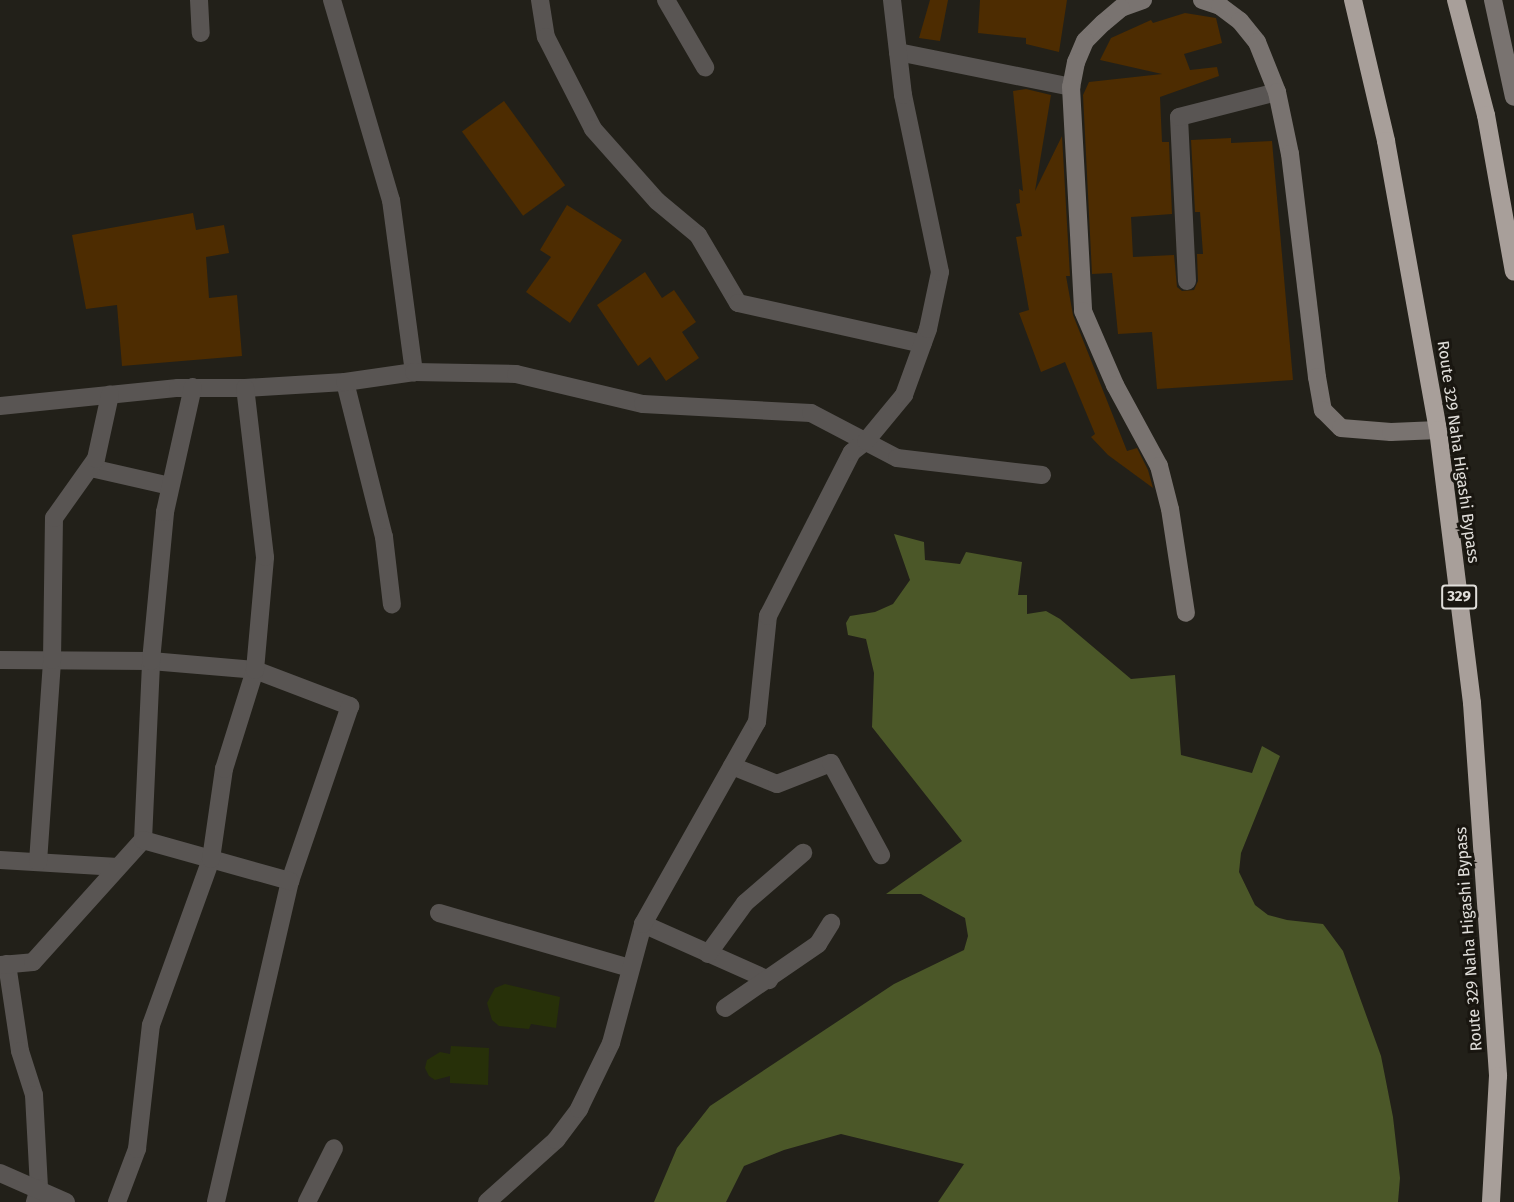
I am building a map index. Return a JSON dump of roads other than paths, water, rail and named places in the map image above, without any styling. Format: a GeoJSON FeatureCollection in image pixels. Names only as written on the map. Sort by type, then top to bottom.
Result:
{"type":"FeatureCollection","features":[{"type":"Feature","properties":{"kind":"highway","name":"Route 329 Naha Higashi Bypass"},"geometry":{"type":"LineString","coordinates":[[1353,0],[1386,141],[1438,430],[1472,703],[1498,1076],[1491,1202]]}},
{"type":"Feature","properties":{"kind":"highway"},"geometry":{"type":"LineString","coordinates":[[1456,0],[1486,115],[1514,272]]}},
{"type":"Feature","properties":{"kind":"street"},"geometry":{"type":"LineString","coordinates":[[198,0],[201,33]]}},
{"type":"Feature","properties":{"kind":"street"},"geometry":{"type":"LineString","coordinates":[[332,0],[391,200],[414,372]]}},
{"type":"Feature","properties":{"kind":"street"},"geometry":{"type":"LineString","coordinates":[[540,0],[546,37],[593,129],[657,201],[698,235],[738,303],[923,344]]}},
{"type":"Feature","properties":{"kind":"street"},"geometry":{"type":"LineString","coordinates":[[666,0],[705,67]]}},
{"type":"Feature","properties":{"kind":"street"},"geometry":{"type":"LineString","coordinates":[[487,1202],[556,1140],[579,1109],[611,1043],[643,924],[757,722],[768,616],[852,452],[866,441],[904,395],[923,344],[940,272],[903,95],[892,0]]}},
{"type":"Feature","properties":{"kind":"street"},"geometry":{"type":"LineString","coordinates":[[1143,0],[1121,8],[1085,40],[1076,62],[1071,87],[1083,311],[1114,385],[1159,466],[1170,509],[1186,613]]}},
{"type":"Feature","properties":{"kind":"street"},"geometry":{"type":"LineString","coordinates":[[1202,0],[1220,6],[1240,21],[1257,42],[1277,92],[1290,154],[1323,410],[1341,428],[1391,432],[1438,430]]}},
{"type":"Feature","properties":{"kind":"street"},"geometry":{"type":"LineString","coordinates":[[1493,0],[1514,97]]}},
{"type":"Feature","properties":{"kind":"street"},"geometry":{"type":"LineString","coordinates":[[898,52],[1071,87]]}},
{"type":"Feature","properties":{"kind":"street"},"geometry":{"type":"LineString","coordinates":[[1187,281],[1179,117],[1277,92]]}},
{"type":"Feature","properties":{"kind":"street"},"geometry":{"type":"LineString","coordinates":[[0,406],[193,387],[245,388],[345,382],[414,372],[516,374],[643,404],[811,413],[897,458],[1042,475]]}},
{"type":"Feature","properties":{"kind":"street"},"geometry":{"type":"LineString","coordinates":[[345,382],[384,537],[392,605]]}},
{"type":"Feature","properties":{"kind":"street"},"geometry":{"type":"LineString","coordinates":[[37,1195],[34,1095],[20,1051],[4,964],[33,962],[142,840],[151,661],[165,512],[193,387]]}},
{"type":"Feature","properties":{"kind":"street"},"geometry":{"type":"LineString","coordinates":[[117,1202],[137,1149],[150,1025],[212,859],[224,769],[255,670],[265,557],[245,388]]}},
{"type":"Feature","properties":{"kind":"street"},"geometry":{"type":"LineString","coordinates":[[38,862],[52,660],[54,518],[96,459],[110,395]]}},
{"type":"Feature","properties":{"kind":"street"},"geometry":{"type":"LineString","coordinates":[[91,468],[170,486]]}},
{"type":"Feature","properties":{"kind":"street"},"geometry":{"type":"LineString","coordinates":[[1,662],[151,661],[255,670],[350,706],[290,881],[216,1202]]}},
{"type":"Feature","properties":{"kind":"street"},"geometry":{"type":"LineString","coordinates":[[732,766],[777,784],[831,763],[881,855]]}},
{"type":"Feature","properties":{"kind":"street"},"geometry":{"type":"LineString","coordinates":[[142,840],[290,881]]}},
{"type":"Feature","properties":{"kind":"street"},"geometry":{"type":"LineString","coordinates":[[708,954],[746,903],[803,853]]}},
{"type":"Feature","properties":{"kind":"street"},"geometry":{"type":"LineString","coordinates":[[0,860],[118,867]]}},
{"type":"Feature","properties":{"kind":"street"},"geometry":{"type":"LineString","coordinates":[[439,913],[630,968]]}},
{"type":"Feature","properties":{"kind":"street"},"geometry":{"type":"LineString","coordinates":[[725,1008],[769,980],[818,944],[831,923]]}},
{"type":"Feature","properties":{"kind":"street"},"geometry":{"type":"LineString","coordinates":[[643,924],[769,980]]}},
{"type":"Feature","properties":{"kind":"street"},"geometry":{"type":"LineString","coordinates":[[307,1202],[334,1148]]}},
{"type":"Feature","properties":{"kind":"street"},"geometry":{"type":"LineString","coordinates":[[0,1173],[37,1195],[66,1202]]}}]}
